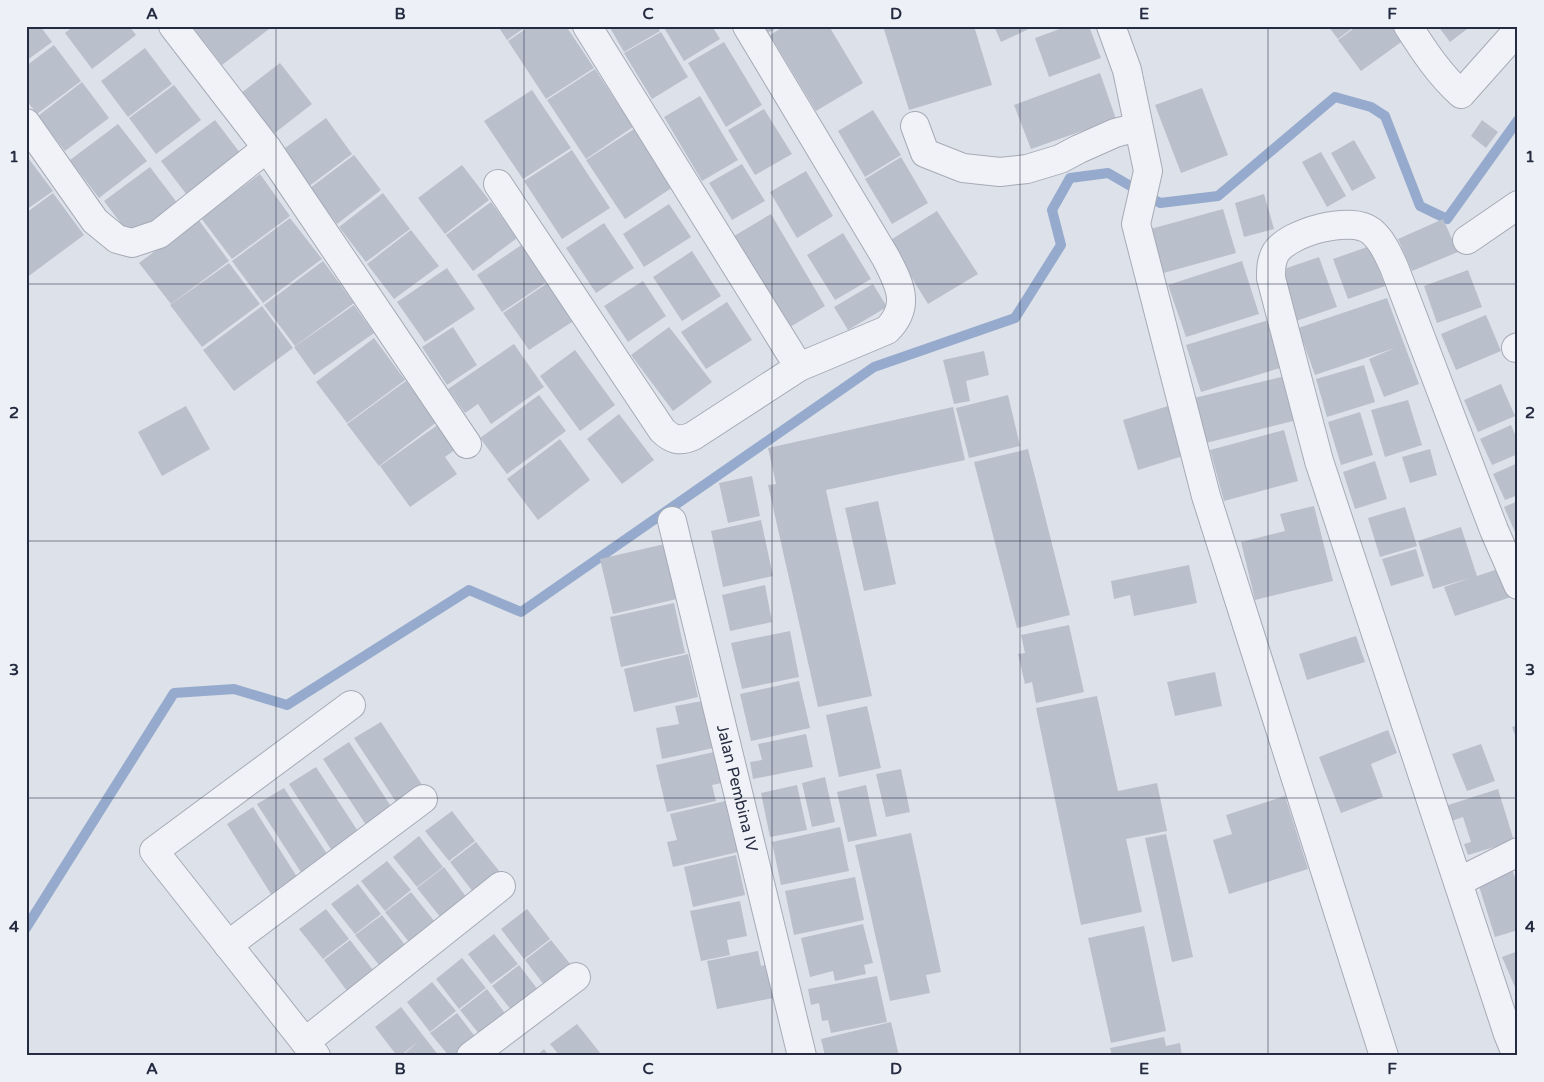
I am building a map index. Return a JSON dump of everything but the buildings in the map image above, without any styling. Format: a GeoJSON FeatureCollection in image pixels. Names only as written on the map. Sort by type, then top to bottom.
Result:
{"type":"FeatureCollection","features":[{"type":"Feature","properties":{"kind":"street"},"geometry":{"type":"LineString","coordinates":[[173,26],[267,148],[467,444]]}},
{"type":"Feature","properties":{"kind":"street"},"geometry":{"type":"LineString","coordinates":[[587,26],[799,367]]}},
{"type":"Feature","properties":{"kind":"street"},"geometry":{"type":"LineString","coordinates":[[498,184],[662,430],[670,438],[684,440],[693,436],[799,367],[886,330],[895,322],[901,309],[898,281],[747,26]]}},
{"type":"Feature","properties":{"kind":"street"},"geometry":{"type":"LineString","coordinates":[[1110,26],[1127,70],[1148,171],[1136,224],[1206,496],[1384,1056]]}},
{"type":"Feature","properties":{"kind":"street"},"geometry":{"type":"LineString","coordinates":[[1408,26],[1425,54],[1445,80],[1461,94],[1518,30]]}},
{"type":"Feature","properties":{"kind":"street"},"geometry":{"type":"LineString","coordinates":[[26,123],[95,221],[118,239],[132,243],[159,234],[267,148]]}},
{"type":"Feature","properties":{"kind":"street"},"geometry":{"type":"LineString","coordinates":[[915,126],[925,153],[964,168],[1000,172],[1027,169],[1060,159],[1079,148],[1138,127]]}},
{"type":"Feature","properties":{"kind":"street"},"geometry":{"type":"LineString","coordinates":[[1467,240],[1518,205]]}},
{"type":"Feature","properties":{"kind":"street"},"geometry":{"type":"LineString","coordinates":[[1514,1041],[1458,882],[1319,461],[1270,278],[1271,262],[1277,251],[1288,241],[1327,226],[1357,225],[1370,230],[1382,243],[1394,267],[1491,521],[1518,585]]}},
{"type":"Feature","properties":{"kind":"street","name":"Jalan Pembina IV"},"geometry":{"type":"LineString","coordinates":[[672,521],[802,1056]]}},
{"type":"Feature","properties":{"kind":"street"},"geometry":{"type":"LineString","coordinates":[[352,705],[154,851],[310,1049],[501,886]]}},
{"type":"Feature","properties":{"kind":"street"},"geometry":{"type":"LineString","coordinates":[[228,944],[423,799]]}},
{"type":"Feature","properties":{"kind":"street"},"geometry":{"type":"LineString","coordinates":[[1458,882],[1518,852]]}},
{"type":"Feature","properties":{"kind":"street"},"geometry":{"type":"LineString","coordinates":[[471,1056],[576,977]]}},
{"type":"Feature","properties":{"kind":"waterway"},"geometry":{"type":"LineString","coordinates":[[26,928],[174,693],[234,689],[287,705],[469,590],[521,612],[874,367],[1015,318],[1061,245],[1052,210],[1070,178],[1108,173],[1160,203],[1218,196],[1335,97],[1371,107],[1385,116],[1420,206],[1447,219],[1518,120]]}}]}
